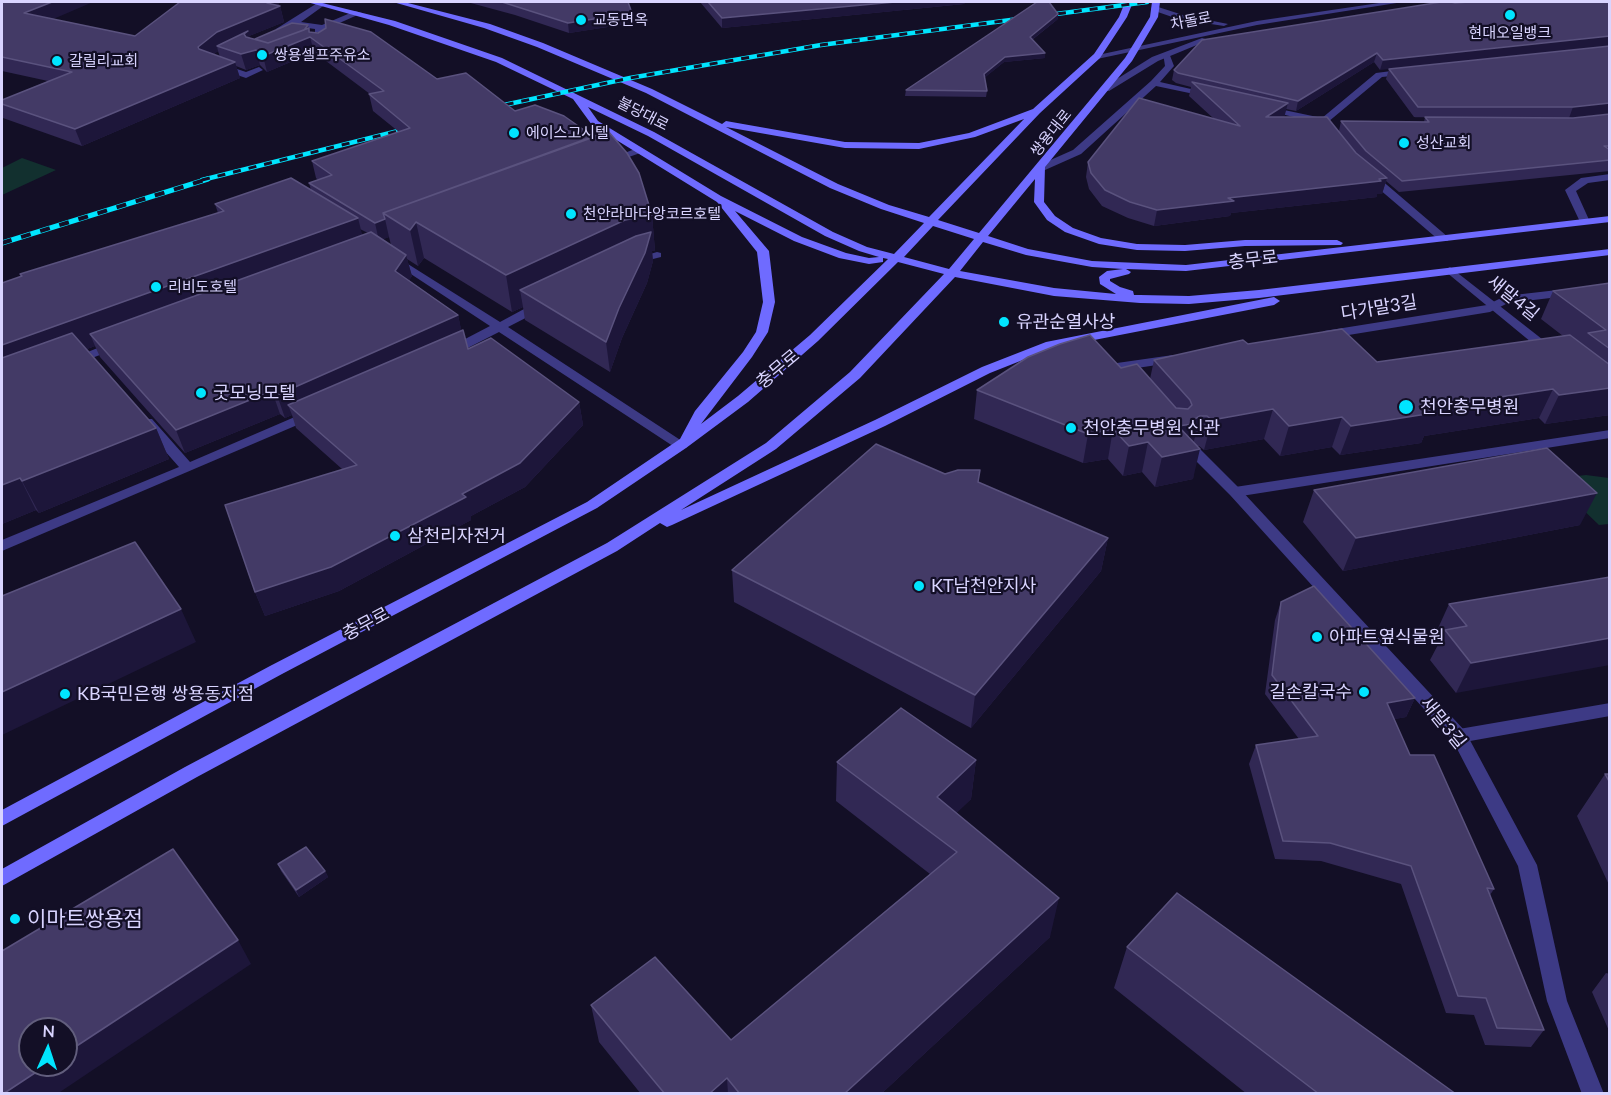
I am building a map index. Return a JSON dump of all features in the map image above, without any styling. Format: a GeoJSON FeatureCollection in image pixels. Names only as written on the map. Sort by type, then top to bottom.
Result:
{"type":"FeatureCollection","features":[{"type":"Feature","properties":{"kind":"main road","name":"불당대로"},"geometry":{"type":"LineString","coordinates":[[310,2],[358,13],[442,39],[499,60],[651,134],[829,234],[863,249],[952,273]]}},
{"type":"Feature","properties":{"kind":"main road","name":"불당대로"},"geometry":{"type":"LineString","coordinates":[[397,2],[487,26],[540,45],[649,91],[834,186],[930,223]]}},
{"type":"Feature","properties":{"kind":"main road","name":"쌍용대로"},"geometry":{"type":"LineString","coordinates":[[930,223],[1037,111],[1097,56],[1123,17],[1129,2]]}},
{"type":"Feature","properties":{"kind":"main road","name":"쌍용대로"},"geometry":{"type":"LineString","coordinates":[[952,273],[1041,168],[1139,46],[1154,17],[1155,5]]}},
{"type":"Feature","properties":{"kind":"main road"},"geometry":{"type":"LineString","coordinates":[[576,97],[595,123],[717,198],[798,239],[843,256],[869,261],[896,258]]}},
{"type":"Feature","properties":{"kind":"main road"},"geometry":{"type":"LineString","coordinates":[[708,120],[790,137],[877,147],[919,146],[972,135],[1037,111]]}},
{"type":"Feature","properties":{"kind":"main road"},"geometry":{"type":"LineString","coordinates":[[1041,168],[1039,202],[1051,218],[1069,230],[1099,241],[1137,247],[1185,248],[1245,243],[1409,243]]}},
{"type":"Feature","properties":{"kind":"main road"},"geometry":{"type":"LineString","coordinates":[[681,446],[700,414],[753,347],[762,332],[769,302],[763,251],[717,198]]}},
{"type":"Feature","properties":{"kind":"main road","name":"충무로"},"geometry":{"type":"LineString","coordinates":[[2,819],[266,676],[592,505],[681,446],[743,399],[814,338],[930,223],[1026,252],[1092,264],[1186,268],[1610,219]]}},
{"type":"Feature","properties":{"kind":"main road","name":"충무로"},"geometry":{"type":"LineString","coordinates":[[952,273],[1054,292],[1140,300],[1189,300],[1259,294],[1610,252]]}},
{"type":"Feature","properties":{"kind":"main road"},"geometry":{"type":"LineString","coordinates":[[1186,268],[1111,273],[1105,277],[1104,282],[1116,290],[1189,300]]}},
{"type":"Feature","properties":{"kind":"main road"},"geometry":{"type":"LineString","coordinates":[[612,547],[771,446],[855,375],[952,273]]}},
{"type":"Feature","properties":{"kind":"main road"},"geometry":{"type":"LineString","coordinates":[[2,878],[202,766],[612,547],[880,423],[986,370],[1050,345],[1099,346],[1393,277]]}},
{"type":"Feature","properties":{"kind":"street","name":"차돌로"},"geometry":{"type":"LineString","coordinates":[[1097,56],[1257,23],[1399,2]]}},
{"type":"Feature","properties":{"kind":"street"},"geometry":{"type":"LineString","coordinates":[[280,34],[322,4]]}},
{"type":"Feature","properties":{"kind":"street"},"geometry":{"type":"LineString","coordinates":[[1155,5],[1200,22],[1257,23]]}},
{"type":"Feature","properties":{"kind":"street"},"geometry":{"type":"LineString","coordinates":[[309,39],[313,32],[358,13]]}},
{"type":"Feature","properties":{"kind":"street"},"geometry":{"type":"LineString","coordinates":[[1106,89],[1166,55],[1257,23]]}},
{"type":"Feature","properties":{"kind":"street"},"geometry":{"type":"LineString","coordinates":[[292,24],[322,28]]}},
{"type":"Feature","properties":{"kind":"street"},"geometry":{"type":"LineString","coordinates":[[318,45],[324,42],[322,28]]}},
{"type":"Feature","properties":{"kind":"street"},"geometry":{"type":"LineString","coordinates":[[1041,168],[1077,152],[1154,83],[1170,66],[1166,55]]}},
{"type":"Feature","properties":{"kind":"street"},"geometry":{"type":"LineString","coordinates":[[217,57],[209,63],[246,75],[259,70]]}},
{"type":"Feature","properties":{"kind":"street"},"geometry":{"type":"LineString","coordinates":[[1323,122],[1379,75],[1415,72]]}},
{"type":"Feature","properties":{"kind":"street"},"geometry":{"type":"LineString","coordinates":[[1154,83],[1222,99]]}},
{"type":"Feature","properties":{"kind":"street"},"geometry":{"type":"LineString","coordinates":[[1256,106],[1323,122],[1335,122]]}},
{"type":"Feature","properties":{"kind":"street"},"geometry":{"type":"LineString","coordinates":[[1323,122],[1337,139]]}},
{"type":"Feature","properties":{"kind":"street"},"geometry":{"type":"LineString","coordinates":[[602,164],[640,150]]}},
{"type":"Feature","properties":{"kind":"street"},"geometry":{"type":"LineString","coordinates":[[1357,165],[1444,239]]}},
{"type":"Feature","properties":{"kind":"street"},"geometry":{"type":"LineString","coordinates":[[1585,222],[1570,190],[1585,180],[1610,177]]}},
{"type":"Feature","properties":{"kind":"street"},"geometry":{"type":"LineString","coordinates":[[378,247],[681,446]]}},
{"type":"Feature","properties":{"kind":"street"},"geometry":{"type":"LineString","coordinates":[[624,266],[657,255]]}},
{"type":"Feature","properties":{"kind":"street","name":"새말4길"},"geometry":{"type":"LineString","coordinates":[[1450,270],[1565,363]]}},
{"type":"Feature","properties":{"kind":"street","name":"다가말3길"},"geometry":{"type":"LineString","coordinates":[[1315,336],[1494,306],[1505,300],[1610,287]]}},
{"type":"Feature","properties":{"kind":"street"},"geometry":{"type":"LineString","coordinates":[[436,358],[469,344],[497,326],[550,301]]}},
{"type":"Feature","properties":{"kind":"street"},"geometry":{"type":"LineString","coordinates":[[56,367],[92,359],[132,338]]}},
{"type":"Feature","properties":{"kind":"street"},"geometry":{"type":"LineString","coordinates":[[1099,346],[1121,372],[1187,356]]}},
{"type":"Feature","properties":{"kind":"street"},"geometry":{"type":"LineString","coordinates":[[2,546],[328,406]]}},
{"type":"Feature","properties":{"kind":"street"},"geometry":{"type":"LineString","coordinates":[[134,407],[188,468]]}},
{"type":"Feature","properties":{"kind":"street"},"geometry":{"type":"LineString","coordinates":[[1235,492],[1610,434]]}},
{"type":"Feature","properties":{"kind":"street","name":"새말3길"},"geometry":{"type":"LineString","coordinates":[[1194,451],[1235,492],[1459,736],[1527,865],[1557,1001],[1593,1094]]}},
{"type":"Feature","properties":{"kind":"street"},"geometry":{"type":"LineString","coordinates":[[1459,736],[1610,709]]}},
{"type":"Feature","properties":{"kind":"green space"},"geometry":{"type":"Polygon","coordinates":[[[22,158],[56,170],[2,195],[2,168],[22,158]]]}},
{"type":"Feature","properties":{"kind":"green space"},"geometry":{"type":"Polygon","coordinates":[[[1586,475],[1609,478],[1609,524],[1599,525],[1551,479],[1586,475]]]}},
{"type":"Feature","properties":{"kind":"building"},"geometry":{"type":"Polygon","coordinates":[[[2,2],[52,2],[24,13],[135,36],[180,2],[268,2],[280,6],[217,32],[198,47],[235,62],[75,129],[2,104],[2,100],[72,72],[2,57],[2,2]]]}},
{"type":"Feature","properties":{"kind":"building"},"geometry":{"type":"Polygon","coordinates":[[[502,2],[628,2],[632,13],[568,23],[502,2]]]}},
{"type":"Feature","properties":{"kind":"building"},"geometry":{"type":"Polygon","coordinates":[[[708,2],[895,2],[722,18],[708,2]]]}},
{"type":"Feature","properties":{"kind":"building"},"geometry":{"type":"Polygon","coordinates":[[[1037,2],[1049,2],[1058,14],[1030,37],[1045,53],[1005,57],[984,74],[987,91],[906,90],[1037,2]]]}},
{"type":"Feature","properties":{"kind":"building"},"geometry":{"type":"Polygon","coordinates":[[[1441,2],[1610,2],[1610,36],[1383,60],[1377,53],[1298,101],[1178,73],[1174,70],[1202,40],[1441,2]]]}},
{"type":"Feature","properties":{"kind":"building"},"geometry":{"type":"Polygon","coordinates":[[[325,19],[371,32],[437,79],[466,73],[515,111],[535,105],[564,116],[594,137],[383,213],[385,219],[375,223],[309,183],[332,175],[312,161],[410,128],[369,94],[384,91],[310,37],[263,56],[256,50],[241,54],[217,46],[248,31],[244,34],[246,37],[268,43],[309,28],[309,32],[318,33],[326,28],[325,19]]]}},
{"type":"Feature","properties":{"kind":"building"},"geometry":{"type":"Polygon","coordinates":[[[292,23],[308,25],[304,30],[268,43],[255,39],[292,23]]]}},
{"type":"Feature","properties":{"kind":"building"},"geometry":{"type":"Polygon","coordinates":[[[1610,46],[1610,103],[1573,107],[1418,107],[1389,69],[1610,46]]]}},
{"type":"Feature","properties":{"kind":"building"},"geometry":{"type":"Polygon","coordinates":[[[1192,82],[1288,103],[1266,117],[1327,117],[1356,153],[1387,178],[1379,179],[1381,181],[1228,198],[1234,201],[1157,210],[1130,202],[1105,190],[1091,173],[1088,162],[1139,98],[1240,126],[1192,82]]]}},
{"type":"Feature","properties":{"kind":"building"},"geometry":{"type":"Polygon","coordinates":[[[1610,114],[1610,146],[1604,146],[1610,150],[1610,160],[1402,181],[1366,151],[1341,121],[1429,122],[1425,117],[1573,118],[1610,114]]]}},
{"type":"Feature","properties":{"kind":"building"},"geometry":{"type":"Polygon","coordinates":[[[608,131],[627,153],[639,173],[652,215],[625,220],[506,275],[416,222],[410,230],[383,213],[608,131]]]}},
{"type":"Feature","properties":{"kind":"building"},"geometry":{"type":"Polygon","coordinates":[[[291,178],[358,218],[2,345],[2,283],[22,276],[20,274],[224,211],[215,204],[291,178]]]}},
{"type":"Feature","properties":{"kind":"building"},"geometry":{"type":"Polygon","coordinates":[[[371,232],[406,255],[395,271],[458,315],[277,395],[272,391],[176,430],[90,334],[371,232]]]}},
{"type":"Feature","properties":{"kind":"building"},"geometry":{"type":"Polygon","coordinates":[[[651,232],[645,253],[606,342],[520,290],[636,236],[651,232]]]}},
{"type":"Feature","properties":{"kind":"building"},"geometry":{"type":"Polygon","coordinates":[[[1610,283],[1610,349],[1588,333],[1606,330],[1553,291],[1610,283]]]}},
{"type":"Feature","properties":{"kind":"building"},"geometry":{"type":"Polygon","coordinates":[[[1342,329],[1377,362],[1570,335],[1610,365],[1610,388],[1559,395],[1553,389],[1427,408],[1433,413],[1351,426],[1342,417],[1289,426],[1273,409],[1212,420],[1207,416],[1200,416],[1193,420],[1193,424],[1178,426],[1200,449],[1162,457],[1148,442],[1129,446],[1113,429],[1088,434],[977,390],[1028,357],[1090,335],[1121,368],[1137,364],[1176,408],[1188,409],[1192,405],[1190,400],[1154,360],[1243,340],[1248,344],[1342,329]]]}},
{"type":"Feature","properties":{"kind":"building"},"geometry":{"type":"Polygon","coordinates":[[[463,330],[468,349],[491,338],[579,402],[520,463],[462,494],[466,497],[331,567],[255,592],[225,505],[357,465],[288,405],[463,330]]]}},
{"type":"Feature","properties":{"kind":"building"},"geometry":{"type":"Polygon","coordinates":[[[72,333],[156,428],[22,481],[20,478],[2,485],[2,358],[72,333]]]}},
{"type":"Feature","properties":{"kind":"building","name":"KT남천안지사"},"geometry":{"type":"Polygon","coordinates":[[[876,444],[945,474],[958,470],[980,470],[978,482],[1108,538],[975,695],[732,570],[876,444]]]}},
{"type":"Feature","properties":{"kind":"building"},"geometry":{"type":"Polygon","coordinates":[[[1547,448],[1597,493],[1356,538],[1314,490],[1547,448]]]}},
{"type":"Feature","properties":{"kind":"building"},"geometry":{"type":"Polygon","coordinates":[[[135,542],[181,609],[2,692],[2,596],[135,542]]]}},
{"type":"Feature","properties":{"kind":"building"},"geometry":{"type":"Polygon","coordinates":[[[1610,577],[1610,638],[1471,663],[1445,630],[1467,626],[1449,604],[1610,577]]]}},
{"type":"Feature","properties":{"kind":"building"},"geometry":{"type":"Polygon","coordinates":[[[1314,586],[1415,698],[1387,703],[1410,755],[1434,755],[1494,889],[1487,888],[1544,1030],[1497,1028],[1486,998],[1458,996],[1411,866],[1330,843],[1283,841],[1256,745],[1318,736],[1272,675],[1281,602],[1314,586]]]}},
{"type":"Feature","properties":{"kind":"building"},"geometry":{"type":"Polygon","coordinates":[[[901,708],[976,760],[937,797],[1059,898],[844,1094],[740,1094],[727,1078],[709,1094],[665,1094],[591,1005],[655,957],[731,1040],[957,852],[837,762],[901,708]]]}},
{"type":"Feature","properties":{"kind":"building"},"geometry":{"type":"Polygon","coordinates":[[[306,847],[325,871],[296,890],[278,864],[306,847]]]}},
{"type":"Feature","properties":{"kind":"building"},"geometry":{"type":"Polygon","coordinates":[[[173,849],[238,940],[78,1045],[78,1017],[18,1017],[18,1077],[29,1077],[3,1094],[2,951],[173,849]]]}},
{"type":"Feature","properties":{"kind":"building"},"geometry":{"type":"Polygon","coordinates":[[[1177,893],[1456,1094],[1319,1094],[1127,947],[1177,893]]]}},
{"type":"Feature","properties":{"kind":"railway"},"geometry":{"type":"LineString","coordinates":[[490,108],[630,78],[821,45],[1147,2]]}},
{"type":"Feature","properties":{"kind":"railway"},"geometry":{"type":"LineString","coordinates":[[202,180],[414,127]]}},
{"type":"Feature","properties":{"kind":"railway"},"geometry":{"type":"LineString","coordinates":[[2,243],[208,179]]}},
{"type":"Feature","properties":{"kind":"place","name":"현대오일뱅크"},"geometry":{"type":"Point","coordinates":[1510,15]}},
{"type":"Feature","properties":{"kind":"place","name":"교동면옥"},"geometry":{"type":"Point","coordinates":[581,20]}},
{"type":"Feature","properties":{"kind":"place","name":"쌍용셀프주유소"},"geometry":{"type":"Point","coordinates":[262,55]}},
{"type":"Feature","properties":{"kind":"place","name":"갈릴리교회"},"geometry":{"type":"Point","coordinates":[57,61]}},
{"type":"Feature","properties":{"kind":"place","name":"에이스고시텔"},"geometry":{"type":"Point","coordinates":[514,133]}},
{"type":"Feature","properties":{"kind":"place","name":"성산교회"},"geometry":{"type":"Point","coordinates":[1404,143]}},
{"type":"Feature","properties":{"kind":"place","name":"천안라마다앙코르호텔"},"geometry":{"type":"Point","coordinates":[571,214]}},
{"type":"Feature","properties":{"kind":"place","name":"리비도호텔"},"geometry":{"type":"Point","coordinates":[156,287]}},
{"type":"Feature","properties":{"kind":"place","name":"유관순열사상"},"geometry":{"type":"Point","coordinates":[1004,322]}},
{"type":"Feature","properties":{"kind":"place","name":"굿모닝모텔"},"geometry":{"type":"Point","coordinates":[201,393]}},
{"type":"Feature","properties":{"kind":"place","name":"천안충무병원"},"geometry":{"type":"Point","coordinates":[1406,407]}},
{"type":"Feature","properties":{"kind":"place","name":"천안충무병원 신관"},"geometry":{"type":"Point","coordinates":[1071,428]}},
{"type":"Feature","properties":{"kind":"place","name":"삼천리자전거"},"geometry":{"type":"Point","coordinates":[395,536]}},
{"type":"Feature","properties":{"kind":"place","name":"KT남천안지사"},"geometry":{"type":"Point","coordinates":[919,586]}},
{"type":"Feature","properties":{"kind":"place","name":"아파트옆식물원"},"geometry":{"type":"Point","coordinates":[1317,637]}},
{"type":"Feature","properties":{"kind":"place","name":"길손칼국수"},"geometry":{"type":"Point","coordinates":[1364,692]}},
{"type":"Feature","properties":{"kind":"place","name":"KB국민은행 쌍용동지점"},"geometry":{"type":"Point","coordinates":[65,694]}},
{"type":"Feature","properties":{"kind":"place","name":"이마트쌍용점"},"geometry":{"type":"Point","coordinates":[15,919]}}]}
